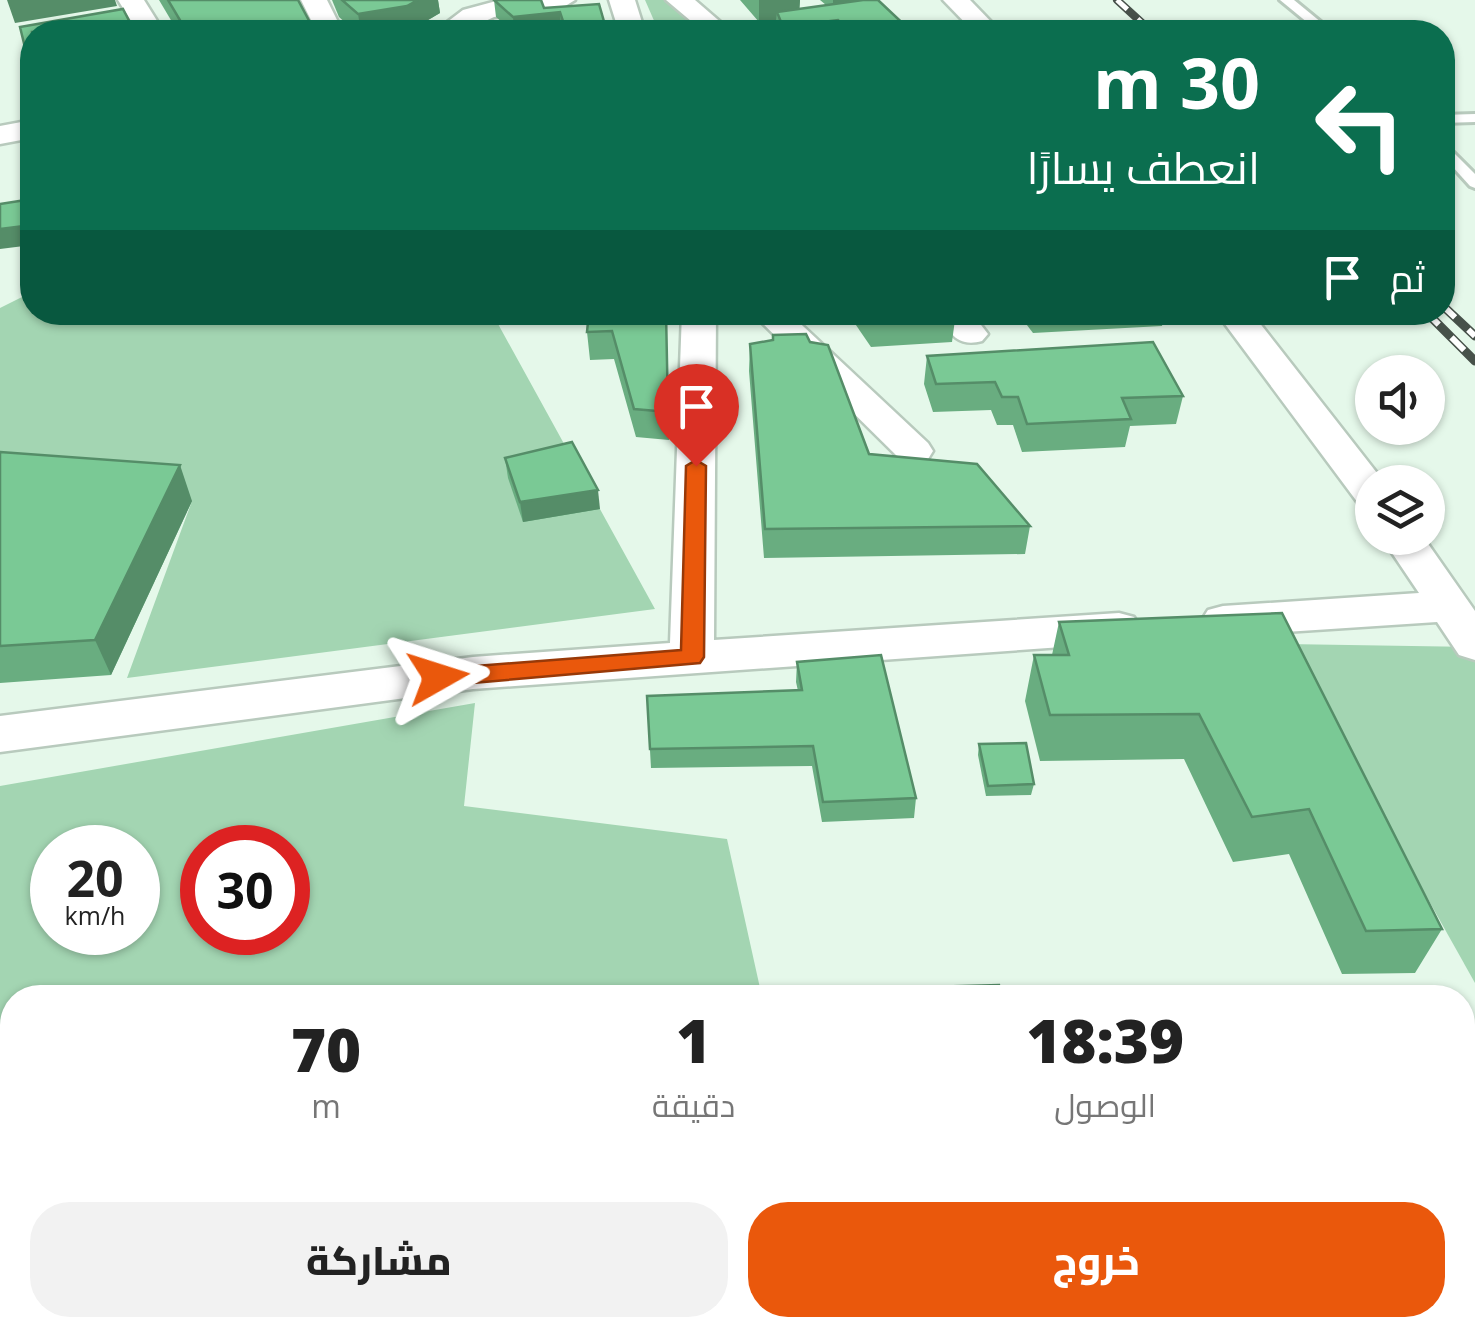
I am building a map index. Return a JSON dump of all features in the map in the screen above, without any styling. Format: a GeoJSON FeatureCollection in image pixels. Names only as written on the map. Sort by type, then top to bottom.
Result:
{"type":"FeatureCollection","features":[{"type":"Feature","properties":{"kind":"street"},"geometry":{"type":"LineString","coordinates":[[463,20],[492,10],[562,0]]}},
{"type":"Feature","properties":{"kind":"street"},"geometry":{"type":"LineString","coordinates":[[679,0],[704,20]]}},
{"type":"Feature","properties":{"kind":"street"},"geometry":{"type":"LineString","coordinates":[[956,0],[976,20]]}},
{"type":"Feature","properties":{"kind":"street"},"geometry":{"type":"LineString","coordinates":[[692,657],[699,325]]}},
{"type":"Feature","properties":{"kind":"street"},"geometry":{"type":"LineString","coordinates":[[782,325],[914,451]]}},
{"type":"Feature","properties":{"kind":"street"},"geometry":{"type":"LineString","coordinates":[[1243,325],[1355,472]]}},
{"type":"Feature","properties":{"kind":"street"},"geometry":{"type":"LineString","coordinates":[[1415,555],[1475,644]]}},
{"type":"Feature","properties":{"kind":"street"},"geometry":{"type":"LineString","coordinates":[[0,734],[472,673],[1450,606]]}},
{"type":"Feature","properties":{"kind":"lane"},"geometry":{"type":"LineString","coordinates":[[1286,0],[1311,20]]}},
{"type":"Feature","properties":{"kind":"lane"},"geometry":{"type":"LineString","coordinates":[[1455,160],[1475,183]]}},
{"type":"Feature","properties":{"kind":"green space"},"geometry":{"type":"Polygon","coordinates":[[[645,0],[670,0],[693,20],[654,20],[645,0]]]}},
{"type":"Feature","properties":{"kind":"green space"},"geometry":{"type":"Polygon","coordinates":[[[20,298],[20,325],[499,325],[655,609],[127,678],[192,501],[0,504],[0,308],[20,298]]]}},
{"type":"Feature","properties":{"kind":"green space"},"geometry":{"type":"Polygon","coordinates":[[[1285,644],[1475,647],[1475,983],[1285,644]]]}},
{"type":"Feature","properties":{"kind":"green space"},"geometry":{"type":"Polygon","coordinates":[[[475,703],[464,806],[727,839],[759,985],[0,985],[0,786],[475,703]]]}},
{"type":"Feature","properties":{"kind":"building"},"geometry":{"type":"Polygon","coordinates":[[[168,0],[298,0],[309,20],[180,20],[168,0]]]}},
{"type":"Feature","properties":{"kind":"building"},"geometry":{"type":"Polygon","coordinates":[[[342,0],[418,0],[407,6],[358,14],[342,0]]]}},
{"type":"Feature","properties":{"kind":"building"},"geometry":{"type":"Polygon","coordinates":[[[494,0],[541,0],[544,8],[599,4],[604,20],[563,20],[560,12],[513,17],[494,0]]]}},
{"type":"Feature","properties":{"kind":"building"},"geometry":{"type":"Polygon","coordinates":[[[878,0],[899,20],[780,20],[777,12],[878,0]]]}},
{"type":"Feature","properties":{"kind":"building"},"geometry":{"type":"Polygon","coordinates":[[[123,9],[129,20],[60,20],[123,9]]]}},
{"type":"Feature","properties":{"kind":"building"},"geometry":{"type":"Polygon","coordinates":[[[20,201],[20,226],[0,229],[0,204],[20,201]]]}},
{"type":"Feature","properties":{"kind":"building"},"geometry":{"type":"Polygon","coordinates":[[[588,325],[666,325],[668,412],[634,409],[612,331],[587,332],[588,325]]]}},
{"type":"Feature","properties":{"kind":"building"},"geometry":{"type":"Polygon","coordinates":[[[806,334],[810,342],[828,345],[869,454],[977,464],[1030,526],[765,529],[750,344],[773,340],[773,335],[806,334]]]}},
{"type":"Feature","properties":{"kind":"building"},"geometry":{"type":"Polygon","coordinates":[[[1153,342],[1183,396],[1122,398],[1131,419],[1027,424],[1018,397],[1002,397],[995,382],[936,384],[927,356],[1153,342]]]}},
{"type":"Feature","properties":{"kind":"building"},"geometry":{"type":"Polygon","coordinates":[[[572,442],[598,490],[520,502],[505,458],[572,442]]]}},
{"type":"Feature","properties":{"kind":"building"},"geometry":{"type":"Polygon","coordinates":[[[0,452],[180,465],[95,640],[0,646],[0,452]]]}},
{"type":"Feature","properties":{"kind":"building"},"geometry":{"type":"Polygon","coordinates":[[[1282,613],[1442,929],[1366,931],[1309,809],[1252,817],[1199,714],[1050,715],[1034,655],[1069,655],[1059,622],[1282,613]]]}},
{"type":"Feature","properties":{"kind":"building"},"geometry":{"type":"Polygon","coordinates":[[[881,655],[916,798],[823,802],[813,746],[650,749],[647,696],[802,690],[797,662],[881,655]]]}},
{"type":"Feature","properties":{"kind":"building"},"geometry":{"type":"Polygon","coordinates":[[[1026,743],[1034,784],[988,786],[979,744],[1026,743]]]}},
{"type":"Feature","properties":{"kind":"railway"},"geometry":{"type":"LineString","coordinates":[[1117,0],[1139,20]]}},
{"type":"Feature","properties":{"kind":"railway"},"geometry":{"type":"LineString","coordinates":[[1455,317],[1475,336]]}},
{"type":"Feature","properties":{"kind":"railway"},"geometry":{"type":"LineString","coordinates":[[1439,325],[1475,361]]}},
{"type":"Feature","properties":{"kind":"route"},"geometry":{"type":"LineString","coordinates":[[438,677],[692,657],[696,466]]}}]}
